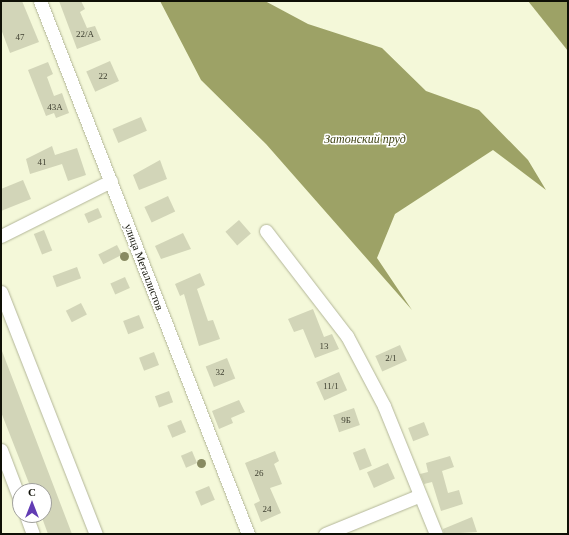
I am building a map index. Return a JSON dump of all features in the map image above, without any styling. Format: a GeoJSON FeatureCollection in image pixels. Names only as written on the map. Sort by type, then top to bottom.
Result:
{"type":"FeatureCollection","features":[{"type":"Feature","properties":{"kind":"street","name":"улица Металлистов"},"geometry":{"type":"LineString","coordinates":[[40,1],[248,534]]}},
{"type":"Feature","properties":{"kind":"street"},"geometry":{"type":"LineString","coordinates":[[1,236],[111,182]]}},
{"type":"Feature","properties":{"kind":"street"},"geometry":{"type":"LineString","coordinates":[[266,231],[347,336],[384,406],[418,496],[436,534]]}},
{"type":"Feature","properties":{"kind":"street"},"geometry":{"type":"LineString","coordinates":[[1,292],[96,534]]}},
{"type":"Feature","properties":{"kind":"street"},"geometry":{"type":"LineString","coordinates":[[1,450],[14,483]]}},
{"type":"Feature","properties":{"kind":"street"},"geometry":{"type":"LineString","coordinates":[[326,534],[418,496]]}},
{"type":"Feature","properties":{"kind":"street"},"geometry":{"type":"LineString","coordinates":[[29,523],[33,534]]}},
{"type":"Feature","properties":{"kind":"water","name":"Затонский пруд"},"geometry":{"type":"Polygon","coordinates":[[[160,1],[265,1],[308,24],[382,48],[426,91],[479,110],[528,160],[546,190],[493,150],[395,214],[377,258],[412,310],[266,144],[201,80],[160,1]]]}},
{"type":"Feature","properties":{"kind":"water"},"geometry":{"type":"Polygon","coordinates":[[[528,1],[568,1],[568,51],[528,1]]]}},
{"type":"Feature","properties":{"kind":"building"},"geometry":{"type":"Polygon","coordinates":[[[1,1],[22,1],[39,42],[10,53],[1,29],[1,1]]]}},
{"type":"Feature","properties":{"kind":"building"},"geometry":{"type":"Polygon","coordinates":[[[59,1],[81,1],[85,9],[80,12],[87,28],[95,26],[101,40],[77,49],[59,1]]]}},
{"type":"Feature","properties":{"kind":"building"},"geometry":{"type":"Polygon","coordinates":[[[110,61],[119,81],[95,92],[86,72],[110,61]]]}},
{"type":"Feature","properties":{"kind":"building"},"geometry":{"type":"Polygon","coordinates":[[[48,62],[53,74],[47,77],[54,96],[62,93],[69,113],[56,118],[54,113],[46,116],[28,70],[48,62]]]}},
{"type":"Feature","properties":{"kind":"building"},"geometry":{"type":"Polygon","coordinates":[[[141,117],[147,131],[118,143],[112,129],[141,117]]]}},
{"type":"Feature","properties":{"kind":"building"},"geometry":{"type":"Polygon","coordinates":[[[52,146],[55,155],[77,148],[86,175],[68,181],[62,164],[30,174],[26,159],[52,146]]]}},
{"type":"Feature","properties":{"kind":"building"},"geometry":{"type":"Polygon","coordinates":[[[160,160],[167,179],[139,190],[133,175],[160,160]]]}},
{"type":"Feature","properties":{"kind":"building"},"geometry":{"type":"Polygon","coordinates":[[[23,180],[31,199],[1,211],[1,189],[23,180]]]}},
{"type":"Feature","properties":{"kind":"building"},"geometry":{"type":"Polygon","coordinates":[[[168,196],[175,211],[152,222],[144,207],[168,196]]]}},
{"type":"Feature","properties":{"kind":"building"},"geometry":{"type":"Polygon","coordinates":[[[98,208],[102,217],[88,223],[84,214],[98,208]]]}},
{"type":"Feature","properties":{"kind":"building"},"geometry":{"type":"Polygon","coordinates":[[[239,220],[251,234],[237,245],[225,232],[239,220]]]}},
{"type":"Feature","properties":{"kind":"building"},"geometry":{"type":"Polygon","coordinates":[[[44,230],[52,250],[42,255],[34,234],[44,230]]]}},
{"type":"Feature","properties":{"kind":"building"},"geometry":{"type":"Polygon","coordinates":[[[183,233],[191,249],[161,259],[155,246],[183,233]]]}},
{"type":"Feature","properties":{"kind":"building"},"geometry":{"type":"Polygon","coordinates":[[[117,245],[122,255],[103,264],[98,255],[117,245]]]}},
{"type":"Feature","properties":{"kind":"building"},"geometry":{"type":"Polygon","coordinates":[[[77,267],[81,278],[57,287],[53,276],[77,267]]]}},
{"type":"Feature","properties":{"kind":"building"},"geometry":{"type":"Polygon","coordinates":[[[200,273],[205,285],[197,289],[208,321],[213,320],[220,339],[199,346],[184,294],[180,296],[175,284],[200,273]]]}},
{"type":"Feature","properties":{"kind":"building"},"geometry":{"type":"Polygon","coordinates":[[[125,277],[130,288],[115,294],[110,284],[125,277]]]}},
{"type":"Feature","properties":{"kind":"building"},"geometry":{"type":"Polygon","coordinates":[[[81,303],[87,315],[72,322],[66,311],[81,303]]]}},
{"type":"Feature","properties":{"kind":"building"},"geometry":{"type":"Polygon","coordinates":[[[313,309],[324,337],[332,334],[339,349],[315,358],[303,329],[294,332],[288,319],[313,309]]]}},
{"type":"Feature","properties":{"kind":"building"},"geometry":{"type":"Polygon","coordinates":[[[139,315],[144,328],[128,334],[123,321],[139,315]]]}},
{"type":"Feature","properties":{"kind":"building"},"geometry":{"type":"Polygon","coordinates":[[[400,345],[407,361],[382,372],[375,356],[400,345]]]}},
{"type":"Feature","properties":{"kind":"building"},"geometry":{"type":"Polygon","coordinates":[[[2,351],[72,534],[48,534],[44,523],[52,523],[52,483],[29,483],[1,412],[2,351]]]}},
{"type":"Feature","properties":{"kind":"building"},"geometry":{"type":"Polygon","coordinates":[[[154,352],[159,365],[144,371],[139,358],[154,352]]]}},
{"type":"Feature","properties":{"kind":"building"},"geometry":{"type":"Polygon","coordinates":[[[227,358],[235,378],[214,387],[206,367],[227,358]]]}},
{"type":"Feature","properties":{"kind":"building"},"geometry":{"type":"Polygon","coordinates":[[[339,372],[347,390],[324,400],[316,382],[339,372]]]}},
{"type":"Feature","properties":{"kind":"building"},"geometry":{"type":"Polygon","coordinates":[[[169,391],[173,402],[159,407],[155,396],[169,391]]]}},
{"type":"Feature","properties":{"kind":"building"},"geometry":{"type":"Polygon","coordinates":[[[239,400],[245,412],[231,418],[233,423],[219,429],[212,411],[239,400]]]}},
{"type":"Feature","properties":{"kind":"building"},"geometry":{"type":"Polygon","coordinates":[[[354,408],[360,425],[339,432],[333,415],[354,408]]]}},
{"type":"Feature","properties":{"kind":"building"},"geometry":{"type":"Polygon","coordinates":[[[181,420],[186,432],[172,438],[167,426],[181,420]]]}},
{"type":"Feature","properties":{"kind":"building"},"geometry":{"type":"Polygon","coordinates":[[[424,422],[429,435],[413,441],[408,428],[424,422]]]}},
{"type":"Feature","properties":{"kind":"building"},"geometry":{"type":"Polygon","coordinates":[[[365,448],[372,466],[360,470],[353,453],[365,448]]]}},
{"type":"Feature","properties":{"kind":"building"},"geometry":{"type":"Polygon","coordinates":[[[192,451],[197,463],[186,468],[181,456],[192,451]]]}},
{"type":"Feature","properties":{"kind":"building"},"geometry":{"type":"Polygon","coordinates":[[[275,451],[279,461],[274,464],[282,484],[270,488],[281,513],[261,522],[254,504],[260,501],[245,463],[275,451]]]}},
{"type":"Feature","properties":{"kind":"building"},"geometry":{"type":"Polygon","coordinates":[[[450,456],[454,467],[442,471],[448,493],[459,490],[463,504],[441,511],[432,482],[424,484],[420,474],[428,472],[426,463],[450,456]]]}},
{"type":"Feature","properties":{"kind":"building"},"geometry":{"type":"Polygon","coordinates":[[[388,463],[395,479],[374,488],[367,472],[388,463]]]}},
{"type":"Feature","properties":{"kind":"building"},"geometry":{"type":"Polygon","coordinates":[[[209,486],[215,500],[201,506],[195,492],[209,486]]]}},
{"type":"Feature","properties":{"kind":"building"},"geometry":{"type":"Polygon","coordinates":[[[472,517],[477,532],[444,534],[443,529],[472,517]]]}}]}
